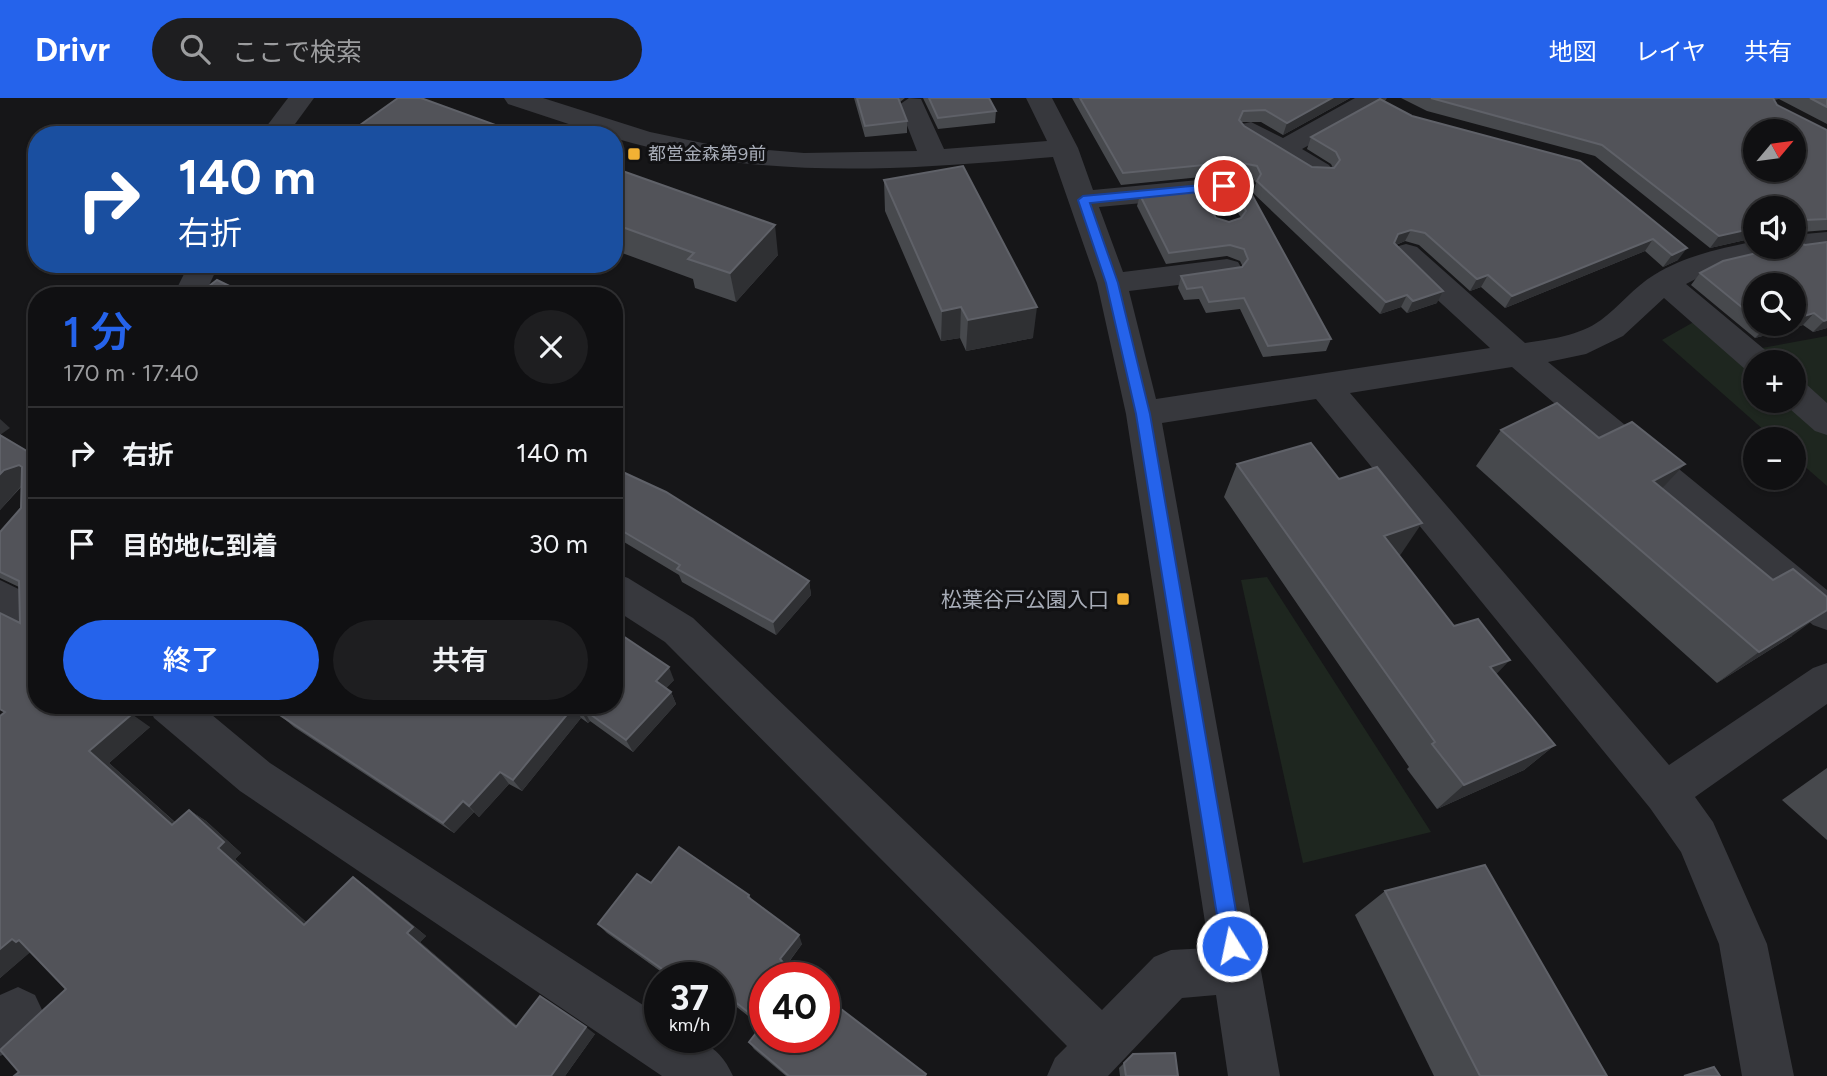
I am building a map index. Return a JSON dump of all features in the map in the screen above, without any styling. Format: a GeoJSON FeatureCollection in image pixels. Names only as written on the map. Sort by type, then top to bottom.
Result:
{"type":"FeatureCollection","features":[{"type":"Feature","properties":{"kind":"street"},"geometry":{"type":"LineString","coordinates":[[280,126],[301,98]]}},
{"type":"Feature","properties":{"kind":"street"},"geometry":{"type":"LineString","coordinates":[[517,98],[602,126]]}},
{"type":"Feature","properties":{"kind":"street"},"geometry":{"type":"LineString","coordinates":[[1048,100],[1112,283],[1143,414],[1254,1076]]}},
{"type":"Feature","properties":{"kind":"street"},"geometry":{"type":"LineString","coordinates":[[1282,149],[1382,102]]}},
{"type":"Feature","properties":{"kind":"street"},"geometry":{"type":"LineString","coordinates":[[912,105],[934,158]]}},
{"type":"Feature","properties":{"kind":"street"},"geometry":{"type":"LineString","coordinates":[[1251,130],[1319,171]]}},
{"type":"Feature","properties":{"kind":"street"},"geometry":{"type":"LineString","coordinates":[[623,133],[645,140],[716,154],[786,162],[934,158],[1064,148]]}},
{"type":"Feature","properties":{"kind":"street"},"geometry":{"type":"LineString","coordinates":[[1083,200],[1213,199],[1241,184]]}},
{"type":"Feature","properties":{"kind":"street"},"geometry":{"type":"LineString","coordinates":[[1806,243],[1827,241]]}},
{"type":"Feature","properties":{"kind":"street"},"geometry":{"type":"LineString","coordinates":[[1143,414],[1575,346],[1612,328],[1632,307],[1665,282],[1694,254],[1743,249]]}},
{"type":"Feature","properties":{"kind":"street"},"geometry":{"type":"LineString","coordinates":[[1406,254],[1517,354],[1827,613]]}},
{"type":"Feature","properties":{"kind":"street"},"geometry":{"type":"LineString","coordinates":[[1112,283],[1227,269]]}},
{"type":"Feature","properties":{"kind":"street"},"geometry":{"type":"LineString","coordinates":[[1665,282],[1744,350]]}},
{"type":"Feature","properties":{"kind":"street"},"geometry":{"type":"LineString","coordinates":[[1324,385],[1665,793],[1697,837],[1743,944],[1768,1076]]}},
{"type":"Feature","properties":{"kind":"street"},"geometry":{"type":"LineString","coordinates":[[1806,404],[1827,422]]}},
{"type":"Feature","properties":{"kind":"street"},"geometry":{"type":"LineString","coordinates":[[623,595],[679,630],[1088,1061],[1171,974],[1236,970]]}},
{"type":"Feature","properties":{"kind":"street"},"geometry":{"type":"LineString","coordinates":[[0,596],[28,613]]}},
{"type":"Feature","properties":{"kind":"street"},"geometry":{"type":"LineString","coordinates":[[1665,793],[1827,681]]}},
{"type":"Feature","properties":{"kind":"street"},"geometry":{"type":"LineString","coordinates":[[180,714],[255,777],[707,1076]]}},
{"type":"Feature","properties":{"kind":"shaded area"},"geometry":{"type":"Polygon","coordinates":[[[1699,319],[1740,352],[1743,351],[1743,412],[1662,340],[1699,319]]]}},
{"type":"Feature","properties":{"kind":"shaded area"},"geometry":{"type":"Polygon","coordinates":[[[1827,336],[1827,486],[1806,468],[1806,427],[1760,427],[1745,413],[1806,413],[1806,350],[1751,350],[1827,336]]]}},
{"type":"Feature","properties":{"kind":"shaded area"},"geometry":{"type":"Polygon","coordinates":[[[1267,577],[1431,832],[1303,863],[1241,580],[1267,577]]]}},
{"type":"Feature","properties":{"kind":"building"},"geometry":{"type":"Polygon","coordinates":[[[398,98],[421,98],[498,126],[359,126],[398,98]]]}},
{"type":"Feature","properties":{"kind":"building"},"geometry":{"type":"Polygon","coordinates":[[[857,98],[898,98],[907,121],[865,126],[857,98]]]}},
{"type":"Feature","properties":{"kind":"building"},"geometry":{"type":"Polygon","coordinates":[[[929,98],[989,98],[996,111],[938,118],[929,98]]]}},
{"type":"Feature","properties":{"kind":"building"},"geometry":{"type":"Polygon","coordinates":[[[1080,98],[1332,98],[1287,123],[1265,110],[1243,111],[1239,120],[1244,126],[1312,167],[1334,168],[1340,160],[1336,152],[1311,137],[1380,99],[1412,116],[1580,161],[1687,248],[1672,255],[1653,239],[1512,296],[1488,275],[1477,279],[1425,233],[1411,230],[1398,234],[1394,243],[1443,291],[1413,301],[1407,295],[1386,302],[1257,181],[1261,174],[1257,166],[1237,162],[1232,157],[1235,162],[1123,173],[1080,98]]]}},
{"type":"Feature","properties":{"kind":"building"},"geometry":{"type":"Polygon","coordinates":[[[1431,98],[1773,98],[1777,105],[1805,119],[1743,119],[1743,182],[1806,182],[1806,120],[1827,130],[1827,219],[1806,220],[1806,196],[1743,196],[1743,231],[1719,236],[1602,145],[1431,98]]]}},
{"type":"Feature","properties":{"kind":"building"},"geometry":{"type":"Polygon","coordinates":[[[1810,98],[1827,98],[1827,107],[1810,98]]]}},
{"type":"Feature","properties":{"kind":"building"},"geometry":{"type":"Polygon","coordinates":[[[963,166],[1037,307],[968,320],[961,307],[942,311],[884,180],[963,166]]]}},
{"type":"Feature","properties":{"kind":"building"},"geometry":{"type":"Polygon","coordinates":[[[623,171],[775,225],[730,273],[688,259],[694,253],[623,227],[623,171]]]}},
{"type":"Feature","properties":{"kind":"building"},"geometry":{"type":"Polygon","coordinates":[[[1246,184],[1331,339],[1268,346],[1244,298],[1209,302],[1202,287],[1187,289],[1181,276],[1242,267],[1248,259],[1244,249],[1230,245],[1169,253],[1140,195],[1200,189],[1216,218],[1229,222],[1241,218],[1246,211],[1232,186],[1246,184]]]}},
{"type":"Feature","properties":{"kind":"building"},"geometry":{"type":"Polygon","coordinates":[[[1827,242],[1827,320],[1824,321],[1814,313],[1806,315],[1806,273],[1743,273],[1743,308],[1700,273],[1723,261],[1743,256],[1743,259],[1806,259],[1806,245],[1827,242]]]}},
{"type":"Feature","properties":{"kind":"building"},"geometry":{"type":"Polygon","coordinates":[[[217,280],[231,287],[208,287],[217,280]]]}},
{"type":"Feature","properties":{"kind":"building"},"geometry":{"type":"Polygon","coordinates":[[[1557,403],[1599,438],[1632,422],[1685,464],[1653,481],[1773,580],[1793,569],[1827,597],[1827,610],[1759,652],[1501,430],[1557,403]]]}},
{"type":"Feature","properties":{"kind":"building"},"geometry":{"type":"Polygon","coordinates":[[[0,435],[28,452],[28,714],[132,714],[89,751],[172,825],[189,810],[224,842],[218,848],[304,925],[353,877],[413,927],[407,933],[516,1027],[540,996],[586,1027],[551,1076],[14,1076],[19,1072],[0,1050],[66,989],[19,940],[16,942],[12,939],[0,949],[0,716],[5,712],[0,709],[0,613],[20,623],[19,581],[0,572],[0,532],[21,508],[22,467],[19,465],[0,474],[0,435]]]}},
{"type":"Feature","properties":{"kind":"building"},"geometry":{"type":"Polygon","coordinates":[[[1311,443],[1339,479],[1377,467],[1422,523],[1384,536],[1454,626],[1478,619],[1510,660],[1490,667],[1555,745],[1464,785],[1432,744],[1435,742],[1237,464],[1311,443]]]}},
{"type":"Feature","properties":{"kind":"building"},"geometry":{"type":"Polygon","coordinates":[[[623,472],[666,492],[809,581],[773,622],[677,569],[680,565],[623,531],[623,472]]]}},
{"type":"Feature","properties":{"kind":"building"},"geometry":{"type":"Polygon","coordinates":[[[623,636],[669,667],[656,681],[671,692],[626,740],[590,714],[623,714],[623,636]]]}},
{"type":"Feature","properties":{"kind":"building"},"geometry":{"type":"Polygon","coordinates":[[[567,714],[513,780],[500,772],[469,806],[463,801],[443,823],[280,715],[567,714]]]}},
{"type":"Feature","properties":{"kind":"building"},"geometry":{"type":"Polygon","coordinates":[[[679,847],[749,895],[748,897],[799,935],[780,959],[783,962],[749,962],[749,1013],[735,1002],[735,962],[652,962],[598,924],[637,874],[651,883],[679,847]]]}},
{"type":"Feature","properties":{"kind":"building"},"geometry":{"type":"Polygon","coordinates":[[[1485,865],[1607,1076],[1480,1076],[1385,891],[1485,865]]]}},
{"type":"Feature","properties":{"kind":"building"},"geometry":{"type":"Polygon","coordinates":[[[840,1008],[926,1074],[925,1076],[789,1076],[762,1053],[840,1053],[840,1008]]]}},
{"type":"Feature","properties":{"kind":"building"},"geometry":{"type":"Polygon","coordinates":[[[1175,1053],[1178,1076],[1126,1076],[1124,1063],[1133,1054],[1175,1053]]]}},
{"type":"Feature","properties":{"kind":"building"},"geometry":{"type":"Polygon","coordinates":[[[1714,1067],[1720,1076],[1684,1076],[1714,1067]]]}},
{"type":"Feature","properties":{"kind":"place","name":"都営金森第9前"},"geometry":{"type":"Point","coordinates":[634,154]}},
{"type":"Feature","properties":{"kind":"place","name":"松葉谷戸公園入口"},"geometry":{"type":"Point","coordinates":[1123,599]}},
{"type":"Feature","properties":{"kind":"route"},"geometry":{"type":"LineString","coordinates":[[1224,186],[1083,200],[1112,283],[1143,414],[1232,946]]}}]}
